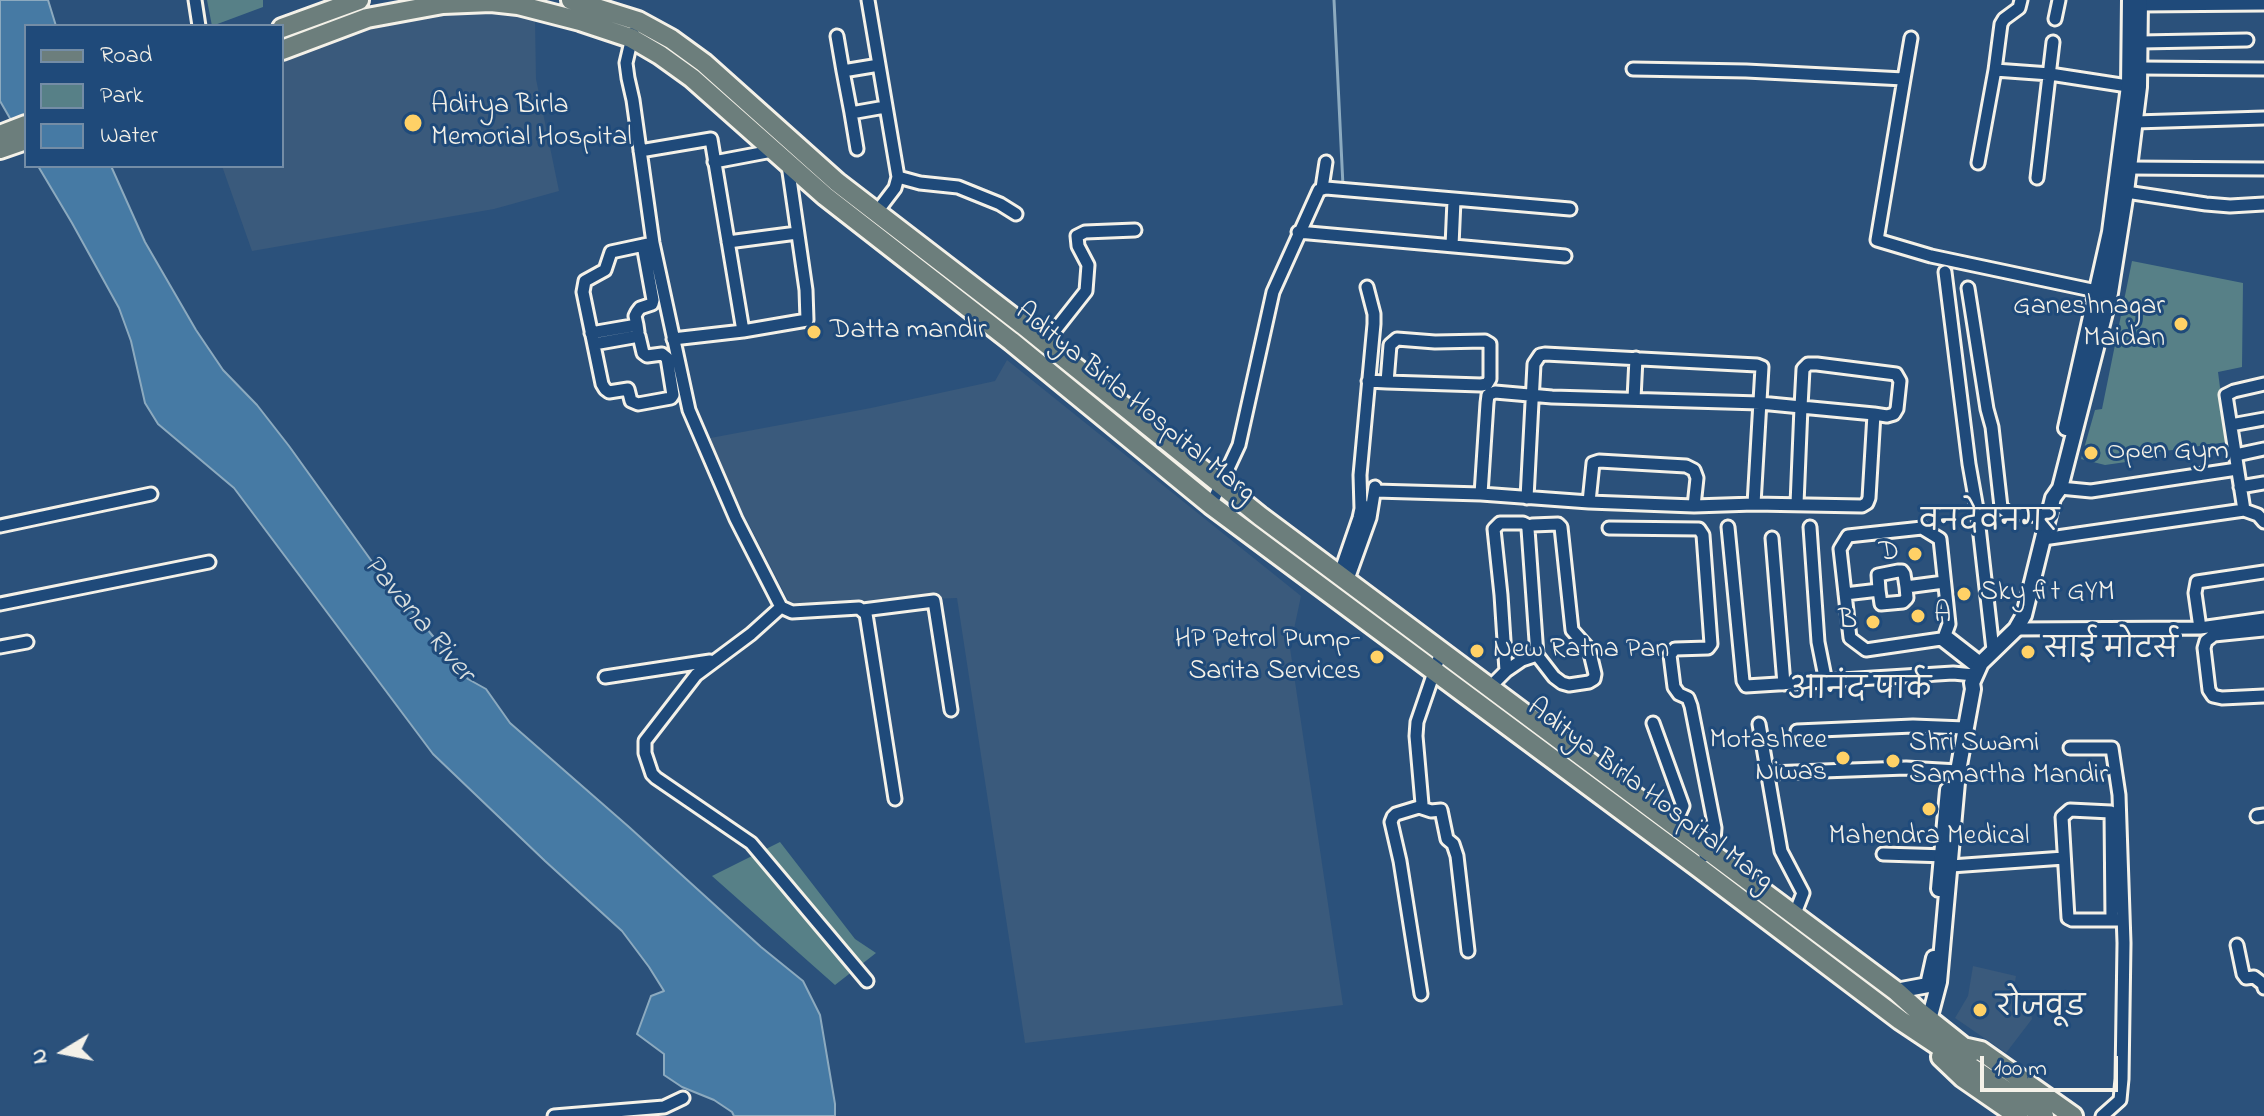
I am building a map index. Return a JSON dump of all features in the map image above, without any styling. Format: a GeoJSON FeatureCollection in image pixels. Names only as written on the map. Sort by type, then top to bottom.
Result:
{"type":"FeatureCollection","features":[{"type":"Feature","properties":{"kind":"main road"},"geometry":{"type":"LineString","coordinates":[[284,27],[359,0]]}},
{"type":"Feature","properties":{"kind":"main road","name":"Aditya Birla Hospital Marg"},"geometry":{"type":"LineString","coordinates":[[284,49],[367,18],[443,4],[491,2],[583,7],[635,30],[671,39],[704,63],[876,213],[1023,325],[1220,484],[1674,826],[1703,860],[1900,1020],[1923,1022]]}},
{"type":"Feature","properties":{"kind":"main road","name":"Aditya Birla Hospital Marg"},"geometry":{"type":"LineString","coordinates":[[583,7],[635,30],[660,55],[692,78],[788,165],[864,228],[1011,341],[1211,505],[1434,671],[1703,860],[1794,916],[1896,991],[1923,1022]]}},
{"type":"Feature","properties":{"kind":"main road"},"geometry":{"type":"LineString","coordinates":[[0,135],[24,126]]}},
{"type":"Feature","properties":{"kind":"main road"},"geometry":{"type":"LineString","coordinates":[[0,149],[24,141]]}},
{"type":"Feature","properties":{"kind":"main road"},"geometry":{"type":"LineString","coordinates":[[1011,341],[1023,325]]}},
{"type":"Feature","properties":{"kind":"main road"},"geometry":{"type":"LineString","coordinates":[[1122,431],[1134,415]]}},
{"type":"Feature","properties":{"kind":"main road"},"geometry":{"type":"LineString","coordinates":[[1923,1022],[2061,1116]]}},
{"type":"Feature","properties":{"kind":"main road"},"geometry":{"type":"LineString","coordinates":[[1923,1022],[1945,1062],[2018,1116]]}},
{"type":"Feature","properties":{"kind":"main road"},"geometry":{"type":"LineString","coordinates":[[1923,1022],[2044,1116]]}},
{"type":"Feature","properties":{"kind":"main road"},"geometry":{"type":"LineString","coordinates":[[1963,1047],[1981,1051],[2073,1116]]}},
{"type":"Feature","properties":{"kind":"street"},"geometry":{"type":"LineString","coordinates":[[195,0],[199,24]]}},
{"type":"Feature","properties":{"kind":"street"},"geometry":{"type":"LineString","coordinates":[[868,0],[898,177],[895,188],[876,213]]}},
{"type":"Feature","properties":{"kind":"street"},"geometry":{"type":"LineString","coordinates":[[1978,163],[2001,24],[2019,8],[2021,0]]}},
{"type":"Feature","properties":{"kind":"street"},"geometry":{"type":"LineString","coordinates":[[2055,19],[2059,0]]}},
{"type":"Feature","properties":{"kind":"street"},"geometry":{"type":"LineString","coordinates":[[2137,2],[2264,4]]}},
{"type":"Feature","properties":{"kind":"street"},"geometry":{"type":"LineString","coordinates":[[2104,292],[2110,232],[2134,87],[2140,68],[2137,2]]}},
{"type":"Feature","properties":{"kind":"street"},"geometry":{"type":"LineString","coordinates":[[2057,493],[2052,487],[2104,292],[2126,192],[2135,122],[2137,2]]}},
{"type":"Feature","properties":{"kind":"street"},"geometry":{"type":"LineString","coordinates":[[635,30],[626,63],[640,151],[653,300],[652,304],[640,308],[635,316],[643,353],[647,356],[662,354],[667,358],[673,395],[671,398],[638,404],[631,401],[626,388],[609,392],[602,384],[583,292],[585,281],[605,270],[611,252],[648,244]]}},
{"type":"Feature","properties":{"kind":"street"},"geometry":{"type":"LineString","coordinates":[[837,36],[857,149]]}},
{"type":"Feature","properties":{"kind":"street"},"geometry":{"type":"LineString","coordinates":[[1911,38],[1877,240],[1931,256],[2104,292]]}},
{"type":"Feature","properties":{"kind":"street"},"geometry":{"type":"LineString","coordinates":[[2141,42],[2247,40]]}},
{"type":"Feature","properties":{"kind":"street"},"geometry":{"type":"LineString","coordinates":[[2037,178],[2053,42]]}},
{"type":"Feature","properties":{"kind":"street"},"geometry":{"type":"LineString","coordinates":[[843,71],[879,65]]}},
{"type":"Feature","properties":{"kind":"street"},"geometry":{"type":"LineString","coordinates":[[2140,68],[2264,69]]}},
{"type":"Feature","properties":{"kind":"street"},"geometry":{"type":"LineString","coordinates":[[1633,69],[1904,79]]}},
{"type":"Feature","properties":{"kind":"street"},"geometry":{"type":"LineString","coordinates":[[1995,70],[2050,74],[2134,87]]}},
{"type":"Feature","properties":{"kind":"street"},"geometry":{"type":"LineString","coordinates":[[851,113],[885,107]]}},
{"type":"Feature","properties":{"kind":"street"},"geometry":{"type":"LineString","coordinates":[[2135,122],[2264,118]]}},
{"type":"Feature","properties":{"kind":"street"},"geometry":{"type":"LineString","coordinates":[[640,151],[711,139],[743,331]]}},
{"type":"Feature","properties":{"kind":"street"},"geometry":{"type":"LineString","coordinates":[[673,339],[807,320],[806,290],[788,165],[802,150]]}},
{"type":"Feature","properties":{"kind":"street"},"geometry":{"type":"LineString","coordinates":[[714,162],[772,151]]}},
{"type":"Feature","properties":{"kind":"street"},"geometry":{"type":"LineString","coordinates":[[1211,505],[1239,445],[1273,292],[1316,193],[1322,188],[1326,162]]}},
{"type":"Feature","properties":{"kind":"street"},"geometry":{"type":"LineString","coordinates":[[2129,168],[2264,169]]}},
{"type":"Feature","properties":{"kind":"street"},"geometry":{"type":"LineString","coordinates":[[898,177],[958,187],[1016,214]]}},
{"type":"Feature","properties":{"kind":"street"},"geometry":{"type":"LineString","coordinates":[[1322,188],[1570,209]]}},
{"type":"Feature","properties":{"kind":"street"},"geometry":{"type":"LineString","coordinates":[[2126,192],[2206,204],[2264,204]]}},
{"type":"Feature","properties":{"kind":"street"},"geometry":{"type":"LineString","coordinates":[[1452,246],[1454,200]]}},
{"type":"Feature","properties":{"kind":"street"},"geometry":{"type":"LineString","coordinates":[[1045,343],[1086,291],[1088,265],[1078,246],[1077,236],[1085,232],[1135,230]]}},
{"type":"Feature","properties":{"kind":"street"},"geometry":{"type":"LineString","coordinates":[[1298,232],[1565,256]]}},
{"type":"Feature","properties":{"kind":"street"},"geometry":{"type":"LineString","coordinates":[[728,242],[797,233]]}},
{"type":"Feature","properties":{"kind":"street"},"geometry":{"type":"LineString","coordinates":[[648,244],[689,410],[736,519],[781,607],[792,612],[863,610],[934,601],[951,710]]}},
{"type":"Feature","properties":{"kind":"street"},"geometry":{"type":"LineString","coordinates":[[1945,272],[1993,650]]}},
{"type":"Feature","properties":{"kind":"street"},"geometry":{"type":"LineString","coordinates":[[1366,510],[1360,475],[1374,314],[1367,287]]}},
{"type":"Feature","properties":{"kind":"street"},"geometry":{"type":"LineString","coordinates":[[1968,288],[1992,427],[2001,507],[2007,512],[2048,517]]}},
{"type":"Feature","properties":{"kind":"street"},"geometry":{"type":"LineString","coordinates":[[592,338],[638,331]]}},
{"type":"Feature","properties":{"kind":"street"},"geometry":{"type":"LineString","coordinates":[[1368,381],[1387,382],[1487,384],[1490,379],[1490,344],[1485,341],[1397,339],[1390,345],[1387,382]]}},
{"type":"Feature","properties":{"kind":"street"},"geometry":{"type":"LineString","coordinates":[[1527,498],[1534,364],[1540,355],[1762,367],[1754,504]]}},
{"type":"Feature","properties":{"kind":"street"},"geometry":{"type":"LineString","coordinates":[[1634,399],[1636,358]]}},
{"type":"Feature","properties":{"kind":"street"},"geometry":{"type":"LineString","coordinates":[[1481,494],[1488,395],[1495,392],[1532,396],[1760,403],[1801,407],[1874,414],[1887,416],[1897,409],[1900,381],[1896,374],[1808,364],[1803,369],[1801,407],[1797,504]]}},
{"type":"Feature","properties":{"kind":"street"},"geometry":{"type":"LineString","coordinates":[[2244,510],[2226,395],[2264,384]]}},
{"type":"Feature","properties":{"kind":"street"},"geometry":{"type":"LineString","coordinates":[[1343,579],[1366,510],[1364,493],[1375,485],[1375,491],[1481,494],[1589,502],[1694,506],[1862,506],[1869,498],[1874,414]]}},
{"type":"Feature","properties":{"kind":"street"},"geometry":{"type":"LineString","coordinates":[[2231,425],[2264,419]]}},
{"type":"Feature","properties":{"kind":"street"},"geometry":{"type":"LineString","coordinates":[[2236,455],[2264,449]]}},
{"type":"Feature","properties":{"kind":"street"},"geometry":{"type":"LineString","coordinates":[[1589,502],[1593,463],[1599,461],[1686,466],[1694,470],[1697,478],[1694,506]]}},
{"type":"Feature","properties":{"kind":"street"},"geometry":{"type":"LineString","coordinates":[[2057,493],[2091,491],[2237,469]]}},
{"type":"Feature","properties":{"kind":"street"},"geometry":{"type":"LineString","coordinates":[[2240,487],[2264,483]]}},
{"type":"Feature","properties":{"kind":"street"},"geometry":{"type":"LineString","coordinates":[[1923,1022],[1939,982],[1961,728],[1976,672],[1993,650],[2016,629],[2024,615],[2048,517],[2057,493]]}},
{"type":"Feature","properties":{"kind":"street"},"geometry":{"type":"LineString","coordinates":[[0,526],[151,494]]}},
{"type":"Feature","properties":{"kind":"street"},"geometry":{"type":"LineString","coordinates":[[2043,539],[2244,510],[2262,517]]}},
{"type":"Feature","properties":{"kind":"street"},"geometry":{"type":"LineString","coordinates":[[1506,671],[1494,529],[1500,523],[1527,525],[1537,655],[1562,683],[1589,682],[1595,674],[1589,649],[1572,630],[1561,527],[1558,524],[1532,525]]}},
{"type":"Feature","properties":{"kind":"street"},"geometry":{"type":"LineString","coordinates":[[1728,527],[1744,684],[1750,687],[1976,672]]}},
{"type":"Feature","properties":{"kind":"street"},"geometry":{"type":"LineString","coordinates":[[1810,527],[1818,637],[1826,682]]}},
{"type":"Feature","properties":{"kind":"street"},"geometry":{"type":"LineString","coordinates":[[1609,528],[1699,529],[1703,535],[1711,644],[1708,648],[1675,649],[1670,655],[1674,687],[1679,694],[1688,698],[1691,706],[1715,828],[1714,841],[1703,860]]}},
{"type":"Feature","properties":{"kind":"street"},"geometry":{"type":"LineString","coordinates":[[1922,528],[1940,539],[1949,624],[1945,635],[1976,672],[1941,639],[1866,650],[1850,638],[1840,549],[1848,536],[1922,528]]}},
{"type":"Feature","properties":{"kind":"street"},"geometry":{"type":"LineString","coordinates":[[1772,538],[1784,684]]}},
{"type":"Feature","properties":{"kind":"street"},"geometry":{"type":"LineString","coordinates":[[0,604],[209,562]]}},
{"type":"Feature","properties":{"kind":"street"},"geometry":{"type":"LineString","coordinates":[[1902,571],[1907,598],[1903,602],[1881,604],[1879,590],[1878,575],[1902,571]]}},
{"type":"Feature","properties":{"kind":"street"},"geometry":{"type":"LineString","coordinates":[[2200,628],[2195,593],[2197,582],[2264,572]]}},
{"type":"Feature","properties":{"kind":"street"},"geometry":{"type":"LineString","coordinates":[[1906,587],[1944,582]]}},
{"type":"Feature","properties":{"kind":"street"},"geometry":{"type":"LineString","coordinates":[[1845,594],[1879,590]]}},
{"type":"Feature","properties":{"kind":"street"},"geometry":{"type":"LineString","coordinates":[[781,607],[696,675],[645,741],[645,753],[652,774],[751,843],[867,981]]}},
{"type":"Feature","properties":{"kind":"street"},"geometry":{"type":"LineString","coordinates":[[863,610],[895,799]]}},
{"type":"Feature","properties":{"kind":"street"},"geometry":{"type":"LineString","coordinates":[[2016,629],[2200,628],[2264,619]]}},
{"type":"Feature","properties":{"kind":"street"},"geometry":{"type":"LineString","coordinates":[[2264,630],[2214,635],[2206,641],[2204,648],[2209,690],[2213,696],[2264,696]]}},
{"type":"Feature","properties":{"kind":"street"},"geometry":{"type":"LineString","coordinates":[[0,647],[27,642]]}},
{"type":"Feature","properties":{"kind":"street"},"geometry":{"type":"LineString","coordinates":[[1419,807],[1423,799],[1417,722],[1441,652]]}},
{"type":"Feature","properties":{"kind":"street"},"geometry":{"type":"LineString","coordinates":[[1489,688],[1522,660],[1537,655]]}},
{"type":"Feature","properties":{"kind":"street"},"geometry":{"type":"LineString","coordinates":[[605,677],[714,660]]}},
{"type":"Feature","properties":{"kind":"street"},"geometry":{"type":"LineString","coordinates":[[1653,723],[1683,806],[1674,826]]}},
{"type":"Feature","properties":{"kind":"street"},"geometry":{"type":"LineString","coordinates":[[1759,724],[1781,851],[1803,893],[1794,916]]}},
{"type":"Feature","properties":{"kind":"street"},"geometry":{"type":"LineString","coordinates":[[1797,731],[1854,727],[1961,728]]}},
{"type":"Feature","properties":{"kind":"street"},"geometry":{"type":"LineString","coordinates":[[2070,748],[2112,748],[2119,795],[2117,920]]}},
{"type":"Feature","properties":{"kind":"street"},"geometry":{"type":"LineString","coordinates":[[1768,773],[1906,768],[1955,771]]}},
{"type":"Feature","properties":{"kind":"street"},"geometry":{"type":"LineString","coordinates":[[1421,994],[1391,822],[1396,814],[1419,807],[1441,810],[1447,839],[1453,844],[1457,856],[1468,951]]}},
{"type":"Feature","properties":{"kind":"street"},"geometry":{"type":"LineString","coordinates":[[2102,1116],[2120,1100],[2121,1089],[2117,920],[2111,812],[2070,810],[2062,817],[2068,918],[2117,920]]}},
{"type":"Feature","properties":{"kind":"street"},"geometry":{"type":"LineString","coordinates":[[1883,854],[1948,859],[2064,858]]}},
{"type":"Feature","properties":{"kind":"street"},"geometry":{"type":"LineString","coordinates":[[1923,1022],[1948,859]]}},
{"type":"Feature","properties":{"kind":"street"},"geometry":{"type":"LineString","coordinates":[[2237,945],[2243,974],[2246,978],[2254,977],[2264,988]]}},
{"type":"Feature","properties":{"kind":"street"},"geometry":{"type":"LineString","coordinates":[[1896,991],[1928,985]]}},
{"type":"Feature","properties":{"kind":"street"},"geometry":{"type":"LineString","coordinates":[[554,1116],[658,1108],[683,1098]]}},
{"type":"Feature","properties":{"kind":"shaded area","name":"Aditya Birla Memorial Hospital"},"geometry":{"type":"Polygon","coordinates":[[[478,8],[509,11],[535,19],[536,79],[559,191],[494,209],[252,251],[223,168],[284,168],[284,58],[356,29],[405,17],[478,8]]]}},
{"type":"Feature","properties":{"kind":"shaded area"},"geometry":{"type":"Polygon","coordinates":[[[1007,360],[1301,596],[1290,648],[1343,1005],[1025,1043],[957,598],[790,604],[705,439],[995,381],[1007,360]]]}},
{"type":"Feature","properties":{"kind":"shaded area"},"geometry":{"type":"Polygon","coordinates":[[[1973,966],[2016,976],[2012,1000],[2030,1006],[2032,1019],[2006,1053],[1955,1018],[1968,996],[1973,966]]]}},
{"type":"Feature","properties":{"kind":"green space"},"geometry":{"type":"Polygon","coordinates":[[[207,0],[263,0],[263,7],[212,24],[207,0]]]}},
{"type":"Feature","properties":{"kind":"green space","name":"Ganeshnagar Maidan"},"geometry":{"type":"Polygon","coordinates":[[[2132,261],[2243,283],[2242,367],[2218,372],[2227,442],[2131,456],[2126,462],[2105,465],[2081,459],[2095,410],[2102,409],[2132,261]]]}},
{"type":"Feature","properties":{"kind":"green space"},"geometry":{"type":"Polygon","coordinates":[[[780,842],[855,939],[876,953],[835,985],[712,876],[780,842]]]}},
{"type":"Feature","properties":{"kind":"water"},"geometry":{"type":"Polygon","coordinates":[[[0,0],[48,0],[55,24],[24,24],[24,143],[0,101],[0,0]]]}},
{"type":"Feature","properties":{"kind":"water","name":"Pavana River"},"geometry":{"type":"Polygon","coordinates":[[[39,168],[112,168],[145,242],[223,370],[257,405],[373,563],[468,679],[486,689],[510,723],[803,981],[820,1015],[835,1116],[734,1116],[714,1100],[682,1087],[664,1075],[664,1054],[637,1034],[651,996],[664,991],[649,967],[622,931],[433,754],[234,488],[158,424],[145,403],[131,341],[119,308],[39,168]]]}},
{"type":"Feature","properties":{"kind":"waterway"},"geometry":{"type":"LineString","coordinates":[[1334,0],[1343,186]]}},
{"type":"Feature","properties":{"kind":"place","name":"Aditya Birla Memorial Hospital"},"geometry":{"type":"Point","coordinates":[413,123]}},
{"type":"Feature","properties":{"kind":"place","name":"Ganeshnagar Maidan"},"geometry":{"type":"Point","coordinates":[2181,324]}},
{"type":"Feature","properties":{"kind":"place","name":"Datta mandir"},"geometry":{"type":"Point","coordinates":[814,332]}},
{"type":"Feature","properties":{"kind":"place","name":"Open Gym"},"geometry":{"type":"Point","coordinates":[2091,453]}},
{"type":"Feature","properties":{"kind":"place","name":"D"},"geometry":{"type":"Point","coordinates":[1915,554]}},
{"type":"Feature","properties":{"kind":"place","name":"Sky fit GYM"},"geometry":{"type":"Point","coordinates":[1964,594]}},
{"type":"Feature","properties":{"kind":"place","name":"A"},"geometry":{"type":"Point","coordinates":[1918,616]}},
{"type":"Feature","properties":{"kind":"place","name":"B"},"geometry":{"type":"Point","coordinates":[1873,622]}},
{"type":"Feature","properties":{"kind":"place","name":"New Ratna Pan"},"geometry":{"type":"Point","coordinates":[1477,651]}},
{"type":"Feature","properties":{"kind":"place","name":"साई मोटर्स"},"geometry":{"type":"Point","coordinates":[2028,652]}},
{"type":"Feature","properties":{"kind":"place","name":"HP Petrol Pump- Sarita Services"},"geometry":{"type":"Point","coordinates":[1377,657]}},
{"type":"Feature","properties":{"kind":"place","name":"Motashree Niwas"},"geometry":{"type":"Point","coordinates":[1843,758]}},
{"type":"Feature","properties":{"kind":"place","name":"Shri Swami Samartha Mandir"},"geometry":{"type":"Point","coordinates":[1893,761]}},
{"type":"Feature","properties":{"kind":"place","name":"Mahendra Medical"},"geometry":{"type":"Point","coordinates":[1929,809]}},
{"type":"Feature","properties":{"kind":"place","name":"रोजवूड"},"geometry":{"type":"Point","coordinates":[1980,1010]}},
{"type":"Feature","properties":{"kind":"district","name":"वनदेवनगर"},"geometry":{"type":"Point","coordinates":[1989,525]}},
{"type":"Feature","properties":{"kind":"district","name":"आनंद पार्क"},"geometry":{"type":"Point","coordinates":[1859,693]}}]}
